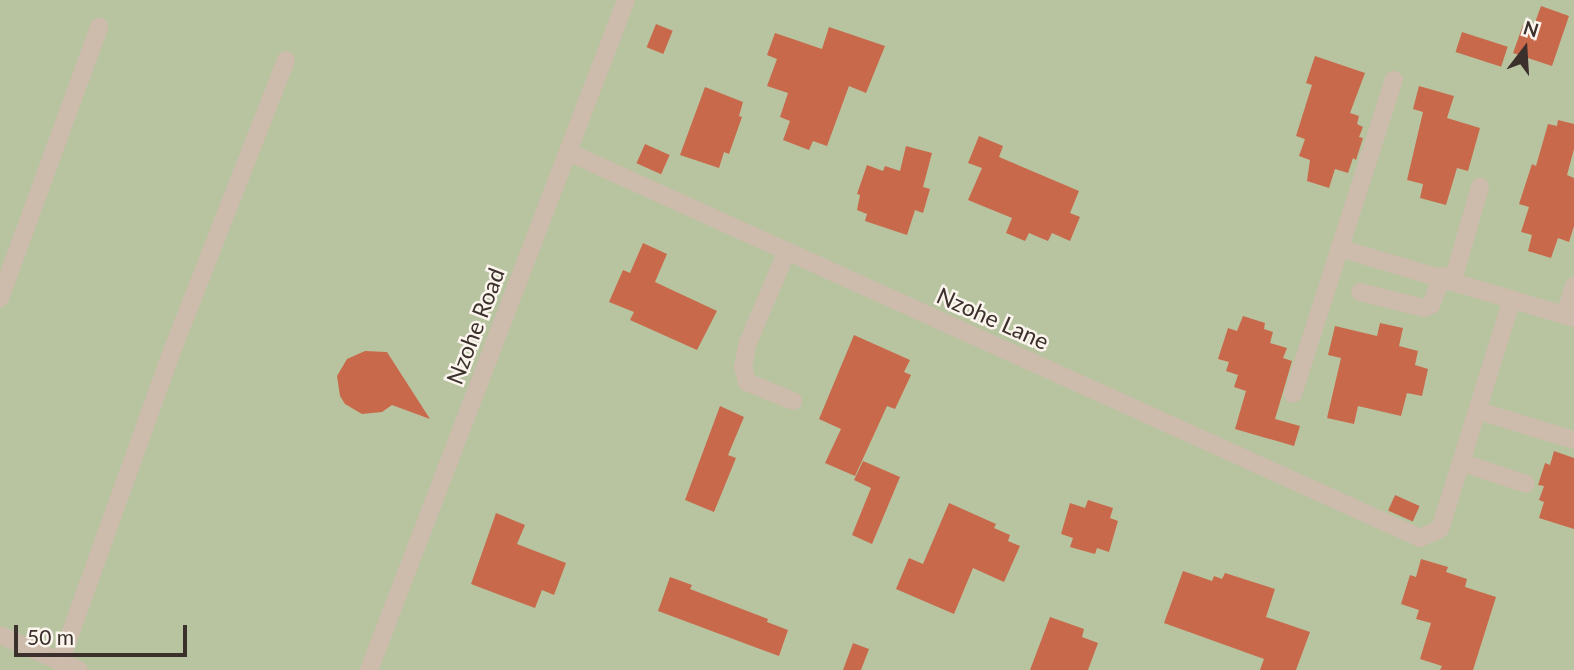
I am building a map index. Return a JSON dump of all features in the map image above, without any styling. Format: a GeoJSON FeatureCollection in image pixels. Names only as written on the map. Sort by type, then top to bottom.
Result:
{"type":"FeatureCollection","features":[{"type":"Feature","properties":{"kind":"street","name":"Nzohe Road"},"geometry":{"type":"LineString","coordinates":[[369,670],[626,0]]}},
{"type":"Feature","properties":{"kind":"street"},"geometry":{"type":"LineString","coordinates":[[0,298],[99,27]]}},
{"type":"Feature","properties":{"kind":"street"},"geometry":{"type":"LineString","coordinates":[[60,662],[174,346],[286,60]]}},
{"type":"Feature","properties":{"kind":"street"},"geometry":{"type":"LineString","coordinates":[[1293,394],[1394,80]]}},
{"type":"Feature","properties":{"kind":"street","name":"Nzohe Lane"},"geometry":{"type":"LineString","coordinates":[[568,152],[1397,530],[1420,538],[1440,529],[1463,464],[1512,299]]}},
{"type":"Feature","properties":{"kind":"street"},"geometry":{"type":"LineString","coordinates":[[1360,292],[1424,308],[1431,305],[1447,278],[1480,187]]}},
{"type":"Feature","properties":{"kind":"street"},"geometry":{"type":"LineString","coordinates":[[1339,248],[1569,316],[1574,286]]}},
{"type":"Feature","properties":{"kind":"street"},"geometry":{"type":"LineString","coordinates":[[787,251],[747,345],[743,367],[747,382],[793,401]]}},
{"type":"Feature","properties":{"kind":"street"},"geometry":{"type":"LineString","coordinates":[[1479,411],[1574,440]]}},
{"type":"Feature","properties":{"kind":"street"},"geometry":{"type":"LineString","coordinates":[[1463,464],[1526,484]]}},
{"type":"Feature","properties":{"kind":"street"},"geometry":{"type":"LineString","coordinates":[[0,635],[79,670]]}},
{"type":"Feature","properties":{"kind":"green space"},"geometry":{"type":"Polygon","coordinates":[[[0,0],[1574,0],[1574,670],[0,670],[0,0]]]}},
{"type":"Feature","properties":{"kind":"building"},"geometry":{"type":"Polygon","coordinates":[[[1541,6],[1569,16],[1552,66],[1513,53],[1523,25],[1533,28],[1541,6]]]}},
{"type":"Feature","properties":{"kind":"building"},"geometry":{"type":"Polygon","coordinates":[[[656,24],[673,31],[663,54],[647,47],[656,24]]]}},
{"type":"Feature","properties":{"kind":"building"},"geometry":{"type":"Polygon","coordinates":[[[829,27],[885,46],[866,93],[849,86],[827,146],[813,141],[809,150],[783,140],[790,121],[780,117],[788,93],[767,86],[777,59],[767,55],[775,33],[822,49],[829,27]]]}},
{"type":"Feature","properties":{"kind":"building"},"geometry":{"type":"Polygon","coordinates":[[[1462,32],[1508,47],[1501,67],[1456,52],[1462,32]]]}},
{"type":"Feature","properties":{"kind":"building"},"geometry":{"type":"Polygon","coordinates":[[[1315,56],[1365,73],[1350,113],[1359,116],[1357,124],[1363,127],[1359,137],[1363,138],[1356,160],[1353,158],[1348,173],[1335,169],[1329,188],[1307,181],[1310,160],[1299,156],[1305,139],[1296,136],[1312,85],[1306,83],[1315,56]]]}},
{"type":"Feature","properties":{"kind":"building"},"geometry":{"type":"Polygon","coordinates":[[[1419,86],[1454,96],[1447,118],[1480,128],[1468,171],[1457,168],[1446,205],[1420,198],[1423,184],[1407,180],[1423,112],[1413,109],[1419,86]]]}},
{"type":"Feature","properties":{"kind":"building"},"geometry":{"type":"Polygon","coordinates":[[[705,87],[743,102],[739,116],[742,117],[729,154],[724,152],[719,168],[680,155],[705,87]]]}},
{"type":"Feature","properties":{"kind":"building"},"geometry":{"type":"Polygon","coordinates":[[[1558,120],[1574,124],[1574,149],[1567,175],[1574,178],[1574,226],[1569,242],[1558,238],[1551,258],[1528,251],[1532,235],[1521,232],[1529,207],[1519,204],[1532,164],[1536,166],[1548,124],[1557,126],[1558,120]]]}},
{"type":"Feature","properties":{"kind":"building"},"geometry":{"type":"Polygon","coordinates":[[[979,136],[1003,146],[999,157],[1079,191],[1070,213],[1080,217],[1070,241],[1052,233],[1048,241],[1029,233],[1025,241],[1006,233],[1012,218],[968,200],[982,168],[968,163],[979,136]]]}},
{"type":"Feature","properties":{"kind":"building"},"geometry":{"type":"Polygon","coordinates":[[[645,144],[670,155],[661,174],[636,163],[645,144]]]}},
{"type":"Feature","properties":{"kind":"building"},"geometry":{"type":"Polygon","coordinates":[[[906,146],[932,153],[923,187],[930,189],[923,213],[915,210],[907,235],[865,221],[867,214],[857,210],[860,195],[857,194],[867,165],[883,171],[885,166],[900,171],[906,146]]]}},
{"type":"Feature","properties":{"kind":"building"},"geometry":{"type":"Polygon","coordinates":[[[643,243],[667,254],[655,282],[717,311],[697,350],[630,320],[634,312],[609,302],[623,270],[630,273],[643,243]]]}},
{"type":"Feature","properties":{"kind":"building"},"geometry":{"type":"Polygon","coordinates":[[[1243,316],[1265,323],[1264,329],[1273,332],[1270,343],[1287,348],[1283,358],[1292,361],[1275,419],[1300,426],[1294,446],[1235,429],[1246,391],[1234,387],[1238,375],[1226,371],[1229,362],[1218,359],[1228,328],[1237,331],[1243,316]]]}},
{"type":"Feature","properties":{"kind":"building"},"geometry":{"type":"Polygon","coordinates":[[[1380,323],[1403,328],[1399,346],[1418,351],[1415,365],[1428,369],[1422,396],[1407,393],[1401,416],[1358,406],[1354,424],[1327,418],[1341,358],[1328,355],[1335,326],[1377,336],[1380,323]]]}},
{"type":"Feature","properties":{"kind":"building"},"geometry":{"type":"Polygon","coordinates":[[[854,335],[910,360],[904,372],[911,375],[895,409],[887,406],[855,476],[825,463],[841,429],[819,419],[854,335]]]}},
{"type":"Feature","properties":{"kind":"building"},"geometry":{"type":"Polygon","coordinates":[[[365,351],[387,352],[430,419],[392,405],[382,412],[362,414],[345,404],[340,396],[337,376],[347,359],[365,351]]]}},
{"type":"Feature","properties":{"kind":"building"},"geometry":{"type":"Polygon","coordinates":[[[720,406],[744,417],[728,455],[736,458],[714,512],[685,500],[720,406]]]}},
{"type":"Feature","properties":{"kind":"building"},"geometry":{"type":"Polygon","coordinates":[[[1554,451],[1574,458],[1574,529],[1539,518],[1544,502],[1539,500],[1544,486],[1538,485],[1545,463],[1550,465],[1554,451]]]}},
{"type":"Feature","properties":{"kind":"building"},"geometry":{"type":"Polygon","coordinates":[[[863,461],[900,477],[872,544],[852,535],[871,488],[854,480],[863,461]]]}},
{"type":"Feature","properties":{"kind":"building"},"geometry":{"type":"Polygon","coordinates":[[[1395,495],[1420,506],[1413,522],[1388,511],[1395,495]]]}},
{"type":"Feature","properties":{"kind":"building"},"geometry":{"type":"Polygon","coordinates":[[[1088,500],[1113,508],[1110,518],[1118,521],[1109,552],[1097,548],[1095,554],[1070,547],[1073,538],[1061,534],[1070,503],[1085,508],[1088,500]]]}},
{"type":"Feature","properties":{"kind":"building"},"geometry":{"type":"Polygon","coordinates":[[[949,503],[996,524],[994,528],[1010,535],[1008,541],[1020,546],[1004,582],[973,568],[954,614],[896,589],[909,558],[923,564],[949,503]]]}},
{"type":"Feature","properties":{"kind":"building"},"geometry":{"type":"Polygon","coordinates":[[[496,513],[525,525],[517,544],[566,563],[554,595],[542,590],[535,608],[471,584],[496,513]]]}},
{"type":"Feature","properties":{"kind":"building"},"geometry":{"type":"Polygon","coordinates":[[[1421,559],[1448,567],[1446,572],[1467,579],[1465,587],[1496,597],[1473,670],[1440,670],[1442,666],[1420,659],[1431,623],[1416,619],[1419,610],[1401,604],[1410,575],[1416,577],[1421,559]]]}},
{"type":"Feature","properties":{"kind":"building"},"geometry":{"type":"Polygon","coordinates":[[[1183,571],[1212,581],[1214,576],[1222,579],[1225,573],[1275,589],[1266,617],[1310,632],[1296,670],[1260,670],[1264,659],[1164,623],[1183,571]]]}},
{"type":"Feature","properties":{"kind":"building"},"geometry":{"type":"Polygon","coordinates":[[[670,577],[692,585],[690,589],[768,619],[767,622],[788,630],[779,656],[658,611],[670,577]]]}},
{"type":"Feature","properties":{"kind":"building"},"geometry":{"type":"Polygon","coordinates":[[[1050,617],[1084,629],[1082,637],[1098,643],[1088,670],[1030,670],[1050,617]]]}},
{"type":"Feature","properties":{"kind":"building"},"geometry":{"type":"Polygon","coordinates":[[[853,643],[869,649],[861,670],[843,670],[853,643]]]}}]}
